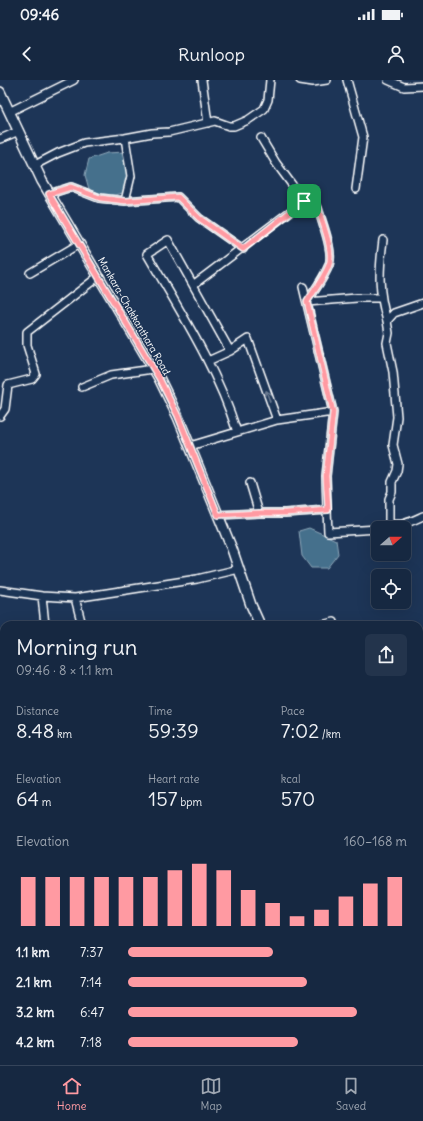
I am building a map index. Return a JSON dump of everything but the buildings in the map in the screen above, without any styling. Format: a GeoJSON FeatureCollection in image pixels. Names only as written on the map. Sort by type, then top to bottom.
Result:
{"type":"FeatureCollection","features":[{"type":"Feature","properties":{"kind":"main road","name":"Mankara-Chakkanthara Road"},"geometry":{"type":"LineString","coordinates":[[0,92],[49,194],[99,276],[153,369],[178,416],[258,621]]}},
{"type":"Feature","properties":{"kind":"street"},"geometry":{"type":"LineString","coordinates":[[9,112],[74,80]]}},
{"type":"Feature","properties":{"kind":"street"},"geometry":{"type":"LineString","coordinates":[[202,80],[208,123]]}},
{"type":"Feature","properties":{"kind":"street"},"geometry":{"type":"LineString","coordinates":[[35,165],[74,145],[152,133],[169,132],[215,121],[229,126],[234,126],[248,120],[264,109],[268,100],[270,80]]}},
{"type":"Feature","properties":{"kind":"street"},"geometry":{"type":"LineString","coordinates":[[300,80],[313,82],[327,80]]}},
{"type":"Feature","properties":{"kind":"street"},"geometry":{"type":"LineString","coordinates":[[347,80],[363,137],[356,189]]}},
{"type":"Feature","properties":{"kind":"street"},"geometry":{"type":"LineString","coordinates":[[388,80],[404,87],[423,86]]}},
{"type":"Feature","properties":{"kind":"street"},"geometry":{"type":"LineString","coordinates":[[0,139],[19,131]]}},
{"type":"Feature","properties":{"kind":"street"},"geometry":{"type":"LineString","coordinates":[[124,138],[131,176],[125,201]]}},
{"type":"Feature","properties":{"kind":"street"},"geometry":{"type":"LineString","coordinates":[[261,138],[276,163],[304,201],[318,208],[325,230],[331,256],[329,265],[307,302]]}},
{"type":"Feature","properties":{"kind":"street"},"geometry":{"type":"LineString","coordinates":[[49,194],[71,187],[100,198],[125,201],[178,197],[199,218],[243,249]]}},
{"type":"Feature","properties":{"kind":"street"},"geometry":{"type":"LineString","coordinates":[[193,285],[243,249],[304,201]]}},
{"type":"Feature","properties":{"kind":"street"},"geometry":{"type":"LineString","coordinates":[[230,351],[168,240],[147,254],[208,361],[228,402],[237,432]]}},
{"type":"Feature","properties":{"kind":"street"},"geometry":{"type":"LineString","coordinates":[[383,240],[379,270],[380,298],[389,333],[387,343],[393,372],[396,416],[393,445],[398,464],[398,471],[392,482],[392,492],[389,499],[387,521]]}},
{"type":"Feature","properties":{"kind":"street"},"geometry":{"type":"LineString","coordinates":[[30,273],[79,244]]}},
{"type":"Feature","properties":{"kind":"street"},"geometry":{"type":"LineString","coordinates":[[0,416],[5,409],[8,385],[32,379],[36,374],[26,345],[27,332],[99,276]]}},
{"type":"Feature","properties":{"kind":"street"},"geometry":{"type":"LineString","coordinates":[[303,287],[333,412],[326,476],[328,532],[371,529]]}},
{"type":"Feature","properties":{"kind":"street"},"geometry":{"type":"LineString","coordinates":[[307,302],[357,298],[380,298]]}},
{"type":"Feature","properties":{"kind":"street"},"geometry":{"type":"LineString","coordinates":[[387,321],[394,313],[423,303]]}},
{"type":"Feature","properties":{"kind":"street"},"geometry":{"type":"LineString","coordinates":[[208,361],[230,351],[248,339],[277,420]]}},
{"type":"Feature","properties":{"kind":"street"},"geometry":{"type":"LineString","coordinates":[[82,387],[111,376],[153,369]]}},
{"type":"Feature","properties":{"kind":"street"},"geometry":{"type":"LineString","coordinates":[[190,446],[277,420],[333,412]]}},
{"type":"Feature","properties":{"kind":"street"},"geometry":{"type":"LineString","coordinates":[[250,483],[259,513]]}},
{"type":"Feature","properties":{"kind":"street"},"geometry":{"type":"LineString","coordinates":[[218,515],[328,510]]}},
{"type":"Feature","properties":{"kind":"street"},"geometry":{"type":"LineString","coordinates":[[411,521],[423,516]]}},
{"type":"Feature","properties":{"kind":"street"},"geometry":{"type":"LineString","coordinates":[[0,590],[42,596],[75,598],[197,579],[239,569]]}},
{"type":"Feature","properties":{"kind":"street"},"geometry":{"type":"LineString","coordinates":[[42,596],[45,621]]}},
{"type":"Feature","properties":{"kind":"street"},"geometry":{"type":"LineString","coordinates":[[75,598],[81,621]]}},
{"type":"Feature","properties":{"kind":"water"},"geometry":{"type":"Polygon","coordinates":[[[125,152],[135,174],[129,191],[109,197],[89,189],[85,175],[89,159],[107,153],[125,152]]]}},
{"type":"Feature","properties":{"kind":"water"},"geometry":{"type":"Polygon","coordinates":[[[309,528],[336,540],[338,554],[327,568],[311,568],[302,556],[299,531],[309,528]]]}},
{"type":"Feature","properties":{"kind":"route"},"geometry":{"type":"LineString","coordinates":[[71,187],[100,198],[125,201],[178,197],[199,218],[243,249],[304,201],[318,208],[331,256],[329,265],[307,302],[333,412],[326,476],[328,510],[218,515],[178,416],[159,378],[49,194],[71,187]]}}]}
